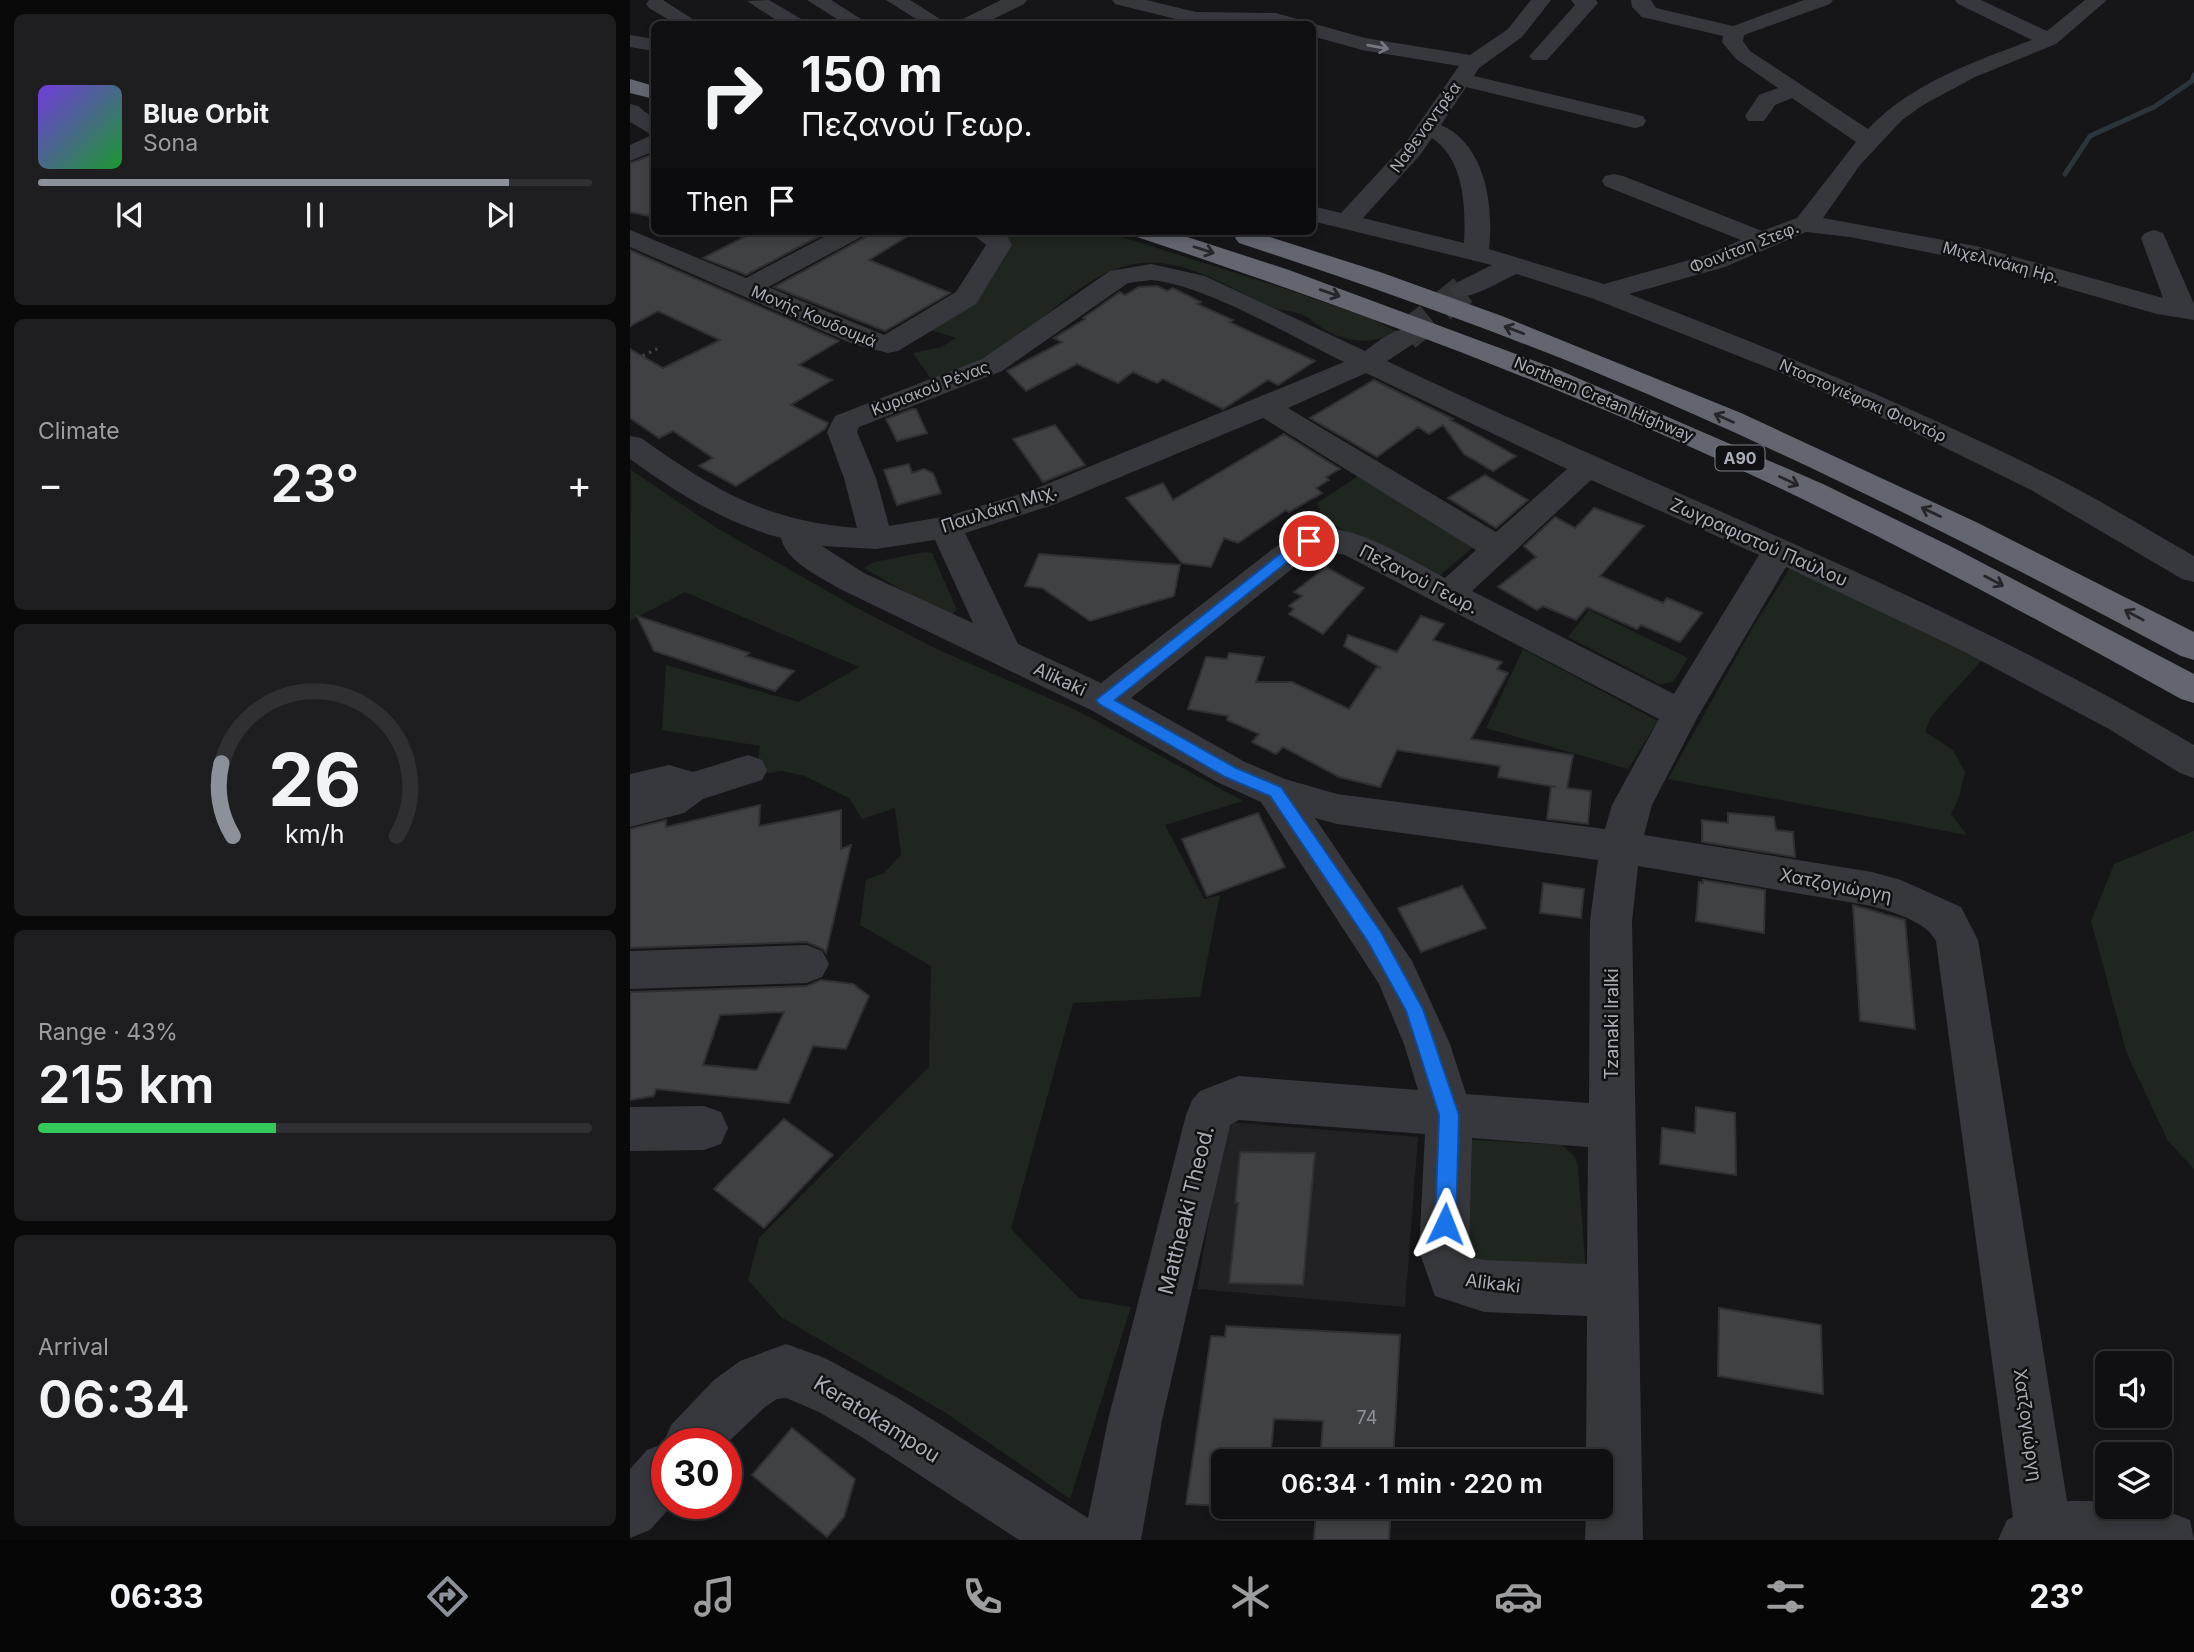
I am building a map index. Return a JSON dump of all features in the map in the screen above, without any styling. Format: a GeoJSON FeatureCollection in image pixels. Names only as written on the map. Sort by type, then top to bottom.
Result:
{"type":"FeatureCollection","features":[{"type":"Feature","properties":{"kind":"highway"},"geometry":{"type":"LineString","coordinates":[[630,65],[651,70]]}},
{"type":"Feature","properties":{"kind":"highway"},"geometry":{"type":"LineString","coordinates":[[630,86],[651,92]]}},
{"type":"Feature","properties":{"kind":"highway","name":"Northern Cretan Highway"},"geometry":{"type":"LineString","coordinates":[[1155,235],[1386,312],[1638,412],[1937,551],[2194,690]]}},
{"type":"Feature","properties":{"kind":"highway","name":"Northern Cretan Highway"},"geometry":{"type":"LineString","coordinates":[[1238,235],[1410,290],[1591,360],[1918,506],[2037,564],[2194,647]]}},
{"type":"Feature","properties":{"kind":"street"},"geometry":{"type":"LineString","coordinates":[[817,0],[854,21]]}},
{"type":"Feature","properties":{"kind":"street"},"geometry":{"type":"LineString","coordinates":[[896,0],[934,21]]}},
{"type":"Feature","properties":{"kind":"street"},"geometry":{"type":"LineString","coordinates":[[980,21],[1017,0]]}},
{"type":"Feature","properties":{"kind":"street"},"geometry":{"type":"LineString","coordinates":[[1122,0],[1152,3],[1196,18],[1232,21]]}},
{"type":"Feature","properties":{"kind":"street","name":"Ναθεναντρέα"},"geometry":{"type":"LineString","coordinates":[[1346,222],[1412,150],[1467,70],[1515,33],[1534,13],[1541,0]]}},
{"type":"Feature","properties":{"kind":"street"},"geometry":{"type":"LineString","coordinates":[[1541,56],[1588,4],[1581,0]]}},
{"type":"Feature","properties":{"kind":"street"},"geometry":{"type":"LineString","coordinates":[[1641,0],[1642,6],[1649,12],[1663,17],[1734,32],[1824,0]]}},
{"type":"Feature","properties":{"kind":"street"},"geometry":{"type":"LineString","coordinates":[[1965,0],[2049,40]]}},
{"type":"Feature","properties":{"kind":"street","name":"Φοινίτση Στεφ."},"geometry":{"type":"LineString","coordinates":[[1603,293],[1700,266],[1765,241],[1791,227],[1806,224],[1869,140],[1902,109],[1948,82],[2049,40],[2097,0]]}},
{"type":"Feature","properties":{"kind":"street"},"geometry":{"type":"LineString","coordinates":[[757,1],[791,21]]}},
{"type":"Feature","properties":{"kind":"street"},"geometry":{"type":"LineString","coordinates":[[656,4],[685,21]]}},
{"type":"Feature","properties":{"kind":"street"},"geometry":{"type":"LineString","coordinates":[[1255,21],[1286,21]]}},
{"type":"Feature","properties":{"kind":"street"},"geometry":{"type":"LineString","coordinates":[[1316,31],[1467,70],[1635,121]]}},
{"type":"Feature","properties":{"kind":"street"},"geometry":{"type":"LineString","coordinates":[[1734,32],[1732,42],[1743,55],[1869,140]]}},
{"type":"Feature","properties":{"kind":"street"},"geometry":{"type":"LineString","coordinates":[[630,41],[651,44]]}},
{"type":"Feature","properties":{"kind":"street"},"geometry":{"type":"LineString","coordinates":[[1756,116],[1768,100],[1793,90]]}},
{"type":"Feature","properties":{"kind":"street"},"geometry":{"type":"LineString","coordinates":[[630,111],[651,126]]}},
{"type":"Feature","properties":{"kind":"street"},"geometry":{"type":"LineString","coordinates":[[1427,127],[1441,133],[1453,143],[1469,166],[1478,223],[1476,251]]}},
{"type":"Feature","properties":{"kind":"street"},"geometry":{"type":"LineString","coordinates":[[630,154],[651,144]]}},
{"type":"Feature","properties":{"kind":"street"},"geometry":{"type":"LineString","coordinates":[[1614,181],[1765,241]]}},
{"type":"Feature","properties":{"kind":"street"},"geometry":{"type":"LineString","coordinates":[[1316,214],[1476,251],[1516,265]]}},
{"type":"Feature","properties":{"kind":"street","name":"Μιχελινάκη Ηρ."},"geometry":{"type":"LineString","coordinates":[[1806,224],[1836,226],[1932,244],[2038,270],[2187,312]]}},
{"type":"Feature","properties":{"kind":"street"},"geometry":{"type":"LineString","coordinates":[[747,288],[846,235]]}},
{"type":"Feature","properties":{"kind":"street","name":"Μονής Κουδουμά"},"geometry":{"type":"LineString","coordinates":[[630,238],[863,338],[888,345],[972,291],[999,245],[990,235]]}},
{"type":"Feature","properties":{"kind":"street"},"geometry":{"type":"LineString","coordinates":[[2154,238],[2187,312]]}},
{"type":"Feature","properties":{"kind":"street"},"geometry":{"type":"LineString","coordinates":[[1463,290],[1483,278],[1516,265]]}},
{"type":"Feature","properties":{"kind":"street","name":"Ντοστογιέφσκι Φιοντόρ"},"geometry":{"type":"LineString","coordinates":[[1516,265],[1603,293],[1784,364],[1916,422],[2042,483],[2194,571]]}},
{"type":"Feature","properties":{"kind":"street","name":"Ζωγραφιστού Παύλου"},"geometry":{"type":"LineString","coordinates":[[1153,271],[1197,282],[1588,466],[1978,642],[2031,668],[2194,763]]}},
{"type":"Feature","properties":{"kind":"street","name":"Κυριακού Ρένας"},"geometry":{"type":"LineString","coordinates":[[876,538],[860,478],[842,432],[846,422],[984,368],[1025,343],[1110,282],[1126,275],[1153,271]]}},
{"type":"Feature","properties":{"kind":"street","name":"Παυλάκη Μιχ."},"geometry":{"type":"LineString","coordinates":[[630,445],[720,505],[756,520],[828,537],[876,538],[945,526],[1072,485],[1368,362],[1406,336]]}},
{"type":"Feature","properties":{"kind":"street"},"geometry":{"type":"LineString","coordinates":[[1265,407],[1498,548]]}},
{"type":"Feature","properties":{"kind":"street"},"geometry":{"type":"LineString","coordinates":[[1448,594],[1588,466]]}},
{"type":"Feature","properties":{"kind":"street"},"geometry":{"type":"LineString","coordinates":[[945,526],[1004,653]]}},
{"type":"Feature","properties":{"kind":"street","name":"Alikaki"},"geometry":{"type":"LineString","coordinates":[[798,532],[800,545],[830,568],[895,603],[1104,700],[1231,772],[1275,791],[1397,974],[1414,1009],[1449,1115],[1444,1251],[1453,1278],[1484,1286],[1612,1291]]}},
{"type":"Feature","properties":{"kind":"street","name":"Πεζανού Γεωρ."},"geometry":{"type":"LineString","coordinates":[[1104,700],[1286,556],[1309,541],[1325,538],[1357,547],[1681,714]]}},
{"type":"Feature","properties":{"kind":"street","name":"Tzanaki Iralki"},"geometry":{"type":"LineString","coordinates":[[1614,1540],[1611,920],[1619,847],[1642,785],[1779,550]]}},
{"type":"Feature","properties":{"kind":"street"},"geometry":{"type":"LineString","coordinates":[[630,811],[671,802],[684,796],[689,788],[748,770]]}},
{"type":"Feature","properties":{"kind":"street"},"geometry":{"type":"LineString","coordinates":[[630,789],[671,779],[682,781],[689,788]]}},
{"type":"Feature","properties":{"kind":"street","name":"Χατζογιώργη"},"geometry":{"type":"LineString","coordinates":[[1275,791],[1337,809],[1619,847],[1872,889],[1901,897],[1946,919],[1957,940],[2035,1536]]}},
{"type":"Feature","properties":{"kind":"street"},"geometry":{"type":"LineString","coordinates":[[630,971],[807,964]]}},
{"type":"Feature","properties":{"kind":"street","name":"Mattheaki Theod."},"geometry":{"type":"LineString","coordinates":[[1112,1540],[1135,1420],[1209,1115],[1217,1106],[1239,1098],[1611,1127]]}},
{"type":"Feature","properties":{"kind":"street"},"geometry":{"type":"LineString","coordinates":[[630,1129],[704,1128]]}},
{"type":"Feature","properties":{"kind":"street","name":"Keratokampou"},"geometry":{"type":"LineString","coordinates":[[706,1428],[742,1392],[769,1377],[789,1371],[808,1376],[1069,1540]]}},
{"type":"Feature","properties":{"kind":"street"},"geometry":{"type":"LineString","coordinates":[[630,1510],[651,1487]]}},
{"type":"Feature","properties":{"kind":"street"},"geometry":{"type":"LineString","coordinates":[[2035,1536],[2110,1531],[2169,1540]]}},
{"type":"Feature","properties":{"kind":"path"},"geometry":{"type":"LineString","coordinates":[[630,362],[661,347]]}},
{"type":"Feature","properties":{"kind":"shaded area"},"geometry":{"type":"Polygon","coordinates":[[[1000,235],[1116,235],[1277,286],[1372,319],[1398,332],[1370,340],[1341,337],[1303,315],[1273,308],[1189,269],[1160,263],[1137,264],[1116,269],[1096,279],[1076,291],[1004,347],[969,365],[931,379],[913,353],[941,347],[956,338],[931,330],[1000,235]]]}},
{"type":"Feature","properties":{"kind":"shaded area"},"geometry":{"type":"Polygon","coordinates":[[[631,470],[717,528],[855,607],[939,650],[1078,711],[1243,801],[1165,825],[1204,899],[1220,895],[1200,997],[1073,1003],[1011,1229],[1079,1298],[1131,1307],[1070,1499],[946,1413],[781,1317],[748,1280],[759,1238],[929,1067],[931,966],[860,925],[866,880],[884,873],[901,855],[895,808],[862,819],[849,798],[805,776],[782,771],[756,775],[760,746],[662,730],[666,665],[798,702],[859,667],[685,592],[630,621],[631,470]]]}},
{"type":"Feature","properties":{"kind":"shaded area"},"geometry":{"type":"Polygon","coordinates":[[[1360,475],[1473,547],[1438,577],[1433,578],[1323,519],[1317,503],[1360,475]]]}},
{"type":"Feature","properties":{"kind":"shaded area"},"geometry":{"type":"Polygon","coordinates":[[[932,553],[957,610],[950,615],[943,614],[864,568],[874,562],[932,553]]]}},
{"type":"Feature","properties":{"kind":"shaded area"},"geometry":{"type":"Polygon","coordinates":[[[1790,568],[1986,655],[1931,717],[1925,732],[1953,750],[1965,772],[1959,797],[1951,814],[1967,835],[1668,779],[1753,627],[1790,568]]]}},
{"type":"Feature","properties":{"kind":"shaded area"},"geometry":{"type":"Polygon","coordinates":[[[1589,610],[1688,658],[1673,682],[1659,684],[1568,637],[1589,610]]]}},
{"type":"Feature","properties":{"kind":"shaded area"},"geometry":{"type":"Polygon","coordinates":[[[1523,649],[1658,721],[1628,769],[1486,728],[1523,649]]]}},
{"type":"Feature","properties":{"kind":"shaded area"},"geometry":{"type":"Polygon","coordinates":[[[2194,831],[2194,1169],[2168,1141],[2127,1054],[2091,921],[2114,864],[2194,831]]]}},
{"type":"Feature","properties":{"kind":"shaded area"},"geometry":{"type":"Polygon","coordinates":[[[1226,1122],[1418,1137],[1405,1307],[1197,1289],[1226,1122]]]}},
{"type":"Feature","properties":{"kind":"shaded area"},"geometry":{"type":"Polygon","coordinates":[[[1458,1139],[1562,1145],[1575,1157],[1586,1274],[1462,1258],[1458,1139]]]}},
{"type":"Feature","properties":{"kind":"building"},"geometry":{"type":"Polygon","coordinates":[[[651,155],[651,216],[630,212],[630,163],[651,155]]]}},
{"type":"Feature","properties":{"kind":"building"},"geometry":{"type":"Polygon","coordinates":[[[748,235],[821,235],[746,275],[703,258],[748,235]]]}},
{"type":"Feature","properties":{"kind":"building"},"geometry":{"type":"Polygon","coordinates":[[[867,235],[910,235],[869,260],[950,293],[885,331],[774,287],[867,235]]]}},
{"type":"Feature","properties":{"kind":"building"},"geometry":{"type":"Polygon","coordinates":[[[630,250],[839,341],[799,365],[832,380],[791,405],[828,423],[825,429],[736,486],[699,466],[713,458],[673,431],[659,438],[630,418],[630,349],[663,368],[720,340],[658,311],[630,326],[630,250]]]}},
{"type":"Feature","properties":{"kind":"building"},"geometry":{"type":"Polygon","coordinates":[[[1157,286],[1167,291],[1173,288],[1201,302],[1197,304],[1233,320],[1229,322],[1315,361],[1278,385],[1268,380],[1223,409],[1163,379],[1157,383],[1133,372],[1118,383],[1077,364],[1026,391],[1007,371],[1062,342],[1054,338],[1085,319],[1083,318],[1120,292],[1125,295],[1139,287],[1157,286]]]}},
{"type":"Feature","properties":{"kind":"building"},"geometry":{"type":"Polygon","coordinates":[[[1374,380],[1453,419],[1451,420],[1516,456],[1493,471],[1464,454],[1443,425],[1429,434],[1418,427],[1377,457],[1310,418],[1374,380]]]}},
{"type":"Feature","properties":{"kind":"building"},"geometry":{"type":"Polygon","coordinates":[[[916,409],[927,433],[897,441],[886,419],[916,409]]]}},
{"type":"Feature","properties":{"kind":"building"},"geometry":{"type":"Polygon","coordinates":[[[1055,425],[1085,465],[1043,482],[1013,439],[1055,425]]]}},
{"type":"Feature","properties":{"kind":"building"},"geometry":{"type":"Polygon","coordinates":[[[1284,434],[1340,469],[1326,477],[1329,480],[1316,488],[1322,493],[1289,512],[1286,510],[1238,543],[1224,538],[1211,567],[1182,563],[1126,498],[1163,483],[1173,500],[1284,434]]]}},
{"type":"Feature","properties":{"kind":"building"},"geometry":{"type":"Polygon","coordinates":[[[909,464],[912,473],[924,469],[933,473],[941,493],[897,505],[884,470],[909,464]]]}},
{"type":"Feature","properties":{"kind":"building"},"geometry":{"type":"Polygon","coordinates":[[[1485,475],[1528,500],[1496,528],[1448,498],[1485,475]]]}},
{"type":"Feature","properties":{"kind":"building"},"geometry":{"type":"Polygon","coordinates":[[[1594,508],[1644,526],[1600,576],[1663,603],[1667,598],[1702,613],[1680,642],[1641,625],[1637,629],[1587,607],[1576,620],[1543,606],[1537,610],[1498,587],[1536,557],[1524,546],[1555,517],[1575,528],[1594,508]]]}},
{"type":"Feature","properties":{"kind":"building"},"geometry":{"type":"Polygon","coordinates":[[[1039,554],[1180,565],[1174,596],[1090,621],[1042,588],[1025,586],[1039,554]]]}},
{"type":"Feature","properties":{"kind":"building"},"geometry":{"type":"Polygon","coordinates":[[[1326,567],[1364,588],[1323,634],[1289,614],[1294,609],[1289,606],[1302,596],[1294,592],[1326,567]]]}},
{"type":"Feature","properties":{"kind":"building"},"geometry":{"type":"Polygon","coordinates":[[[637,616],[749,653],[746,656],[794,671],[775,691],[654,651],[637,616]]]}},
{"type":"Feature","properties":{"kind":"building"},"geometry":{"type":"Polygon","coordinates":[[[1421,616],[1444,624],[1433,640],[1502,662],[1497,669],[1508,673],[1471,739],[1573,755],[1567,788],[1591,791],[1588,824],[1547,819],[1551,786],[1498,777],[1500,766],[1397,750],[1380,787],[1339,777],[1283,747],[1276,754],[1252,742],[1259,734],[1227,720],[1228,716],[1188,709],[1206,657],[1227,659],[1229,653],[1264,657],[1256,682],[1292,682],[1349,709],[1377,667],[1381,668],[1344,646],[1348,635],[1397,652],[1421,616]]]}},
{"type":"Feature","properties":{"kind":"building"},"geometry":{"type":"Polygon","coordinates":[[[760,805],[759,826],[841,810],[841,849],[851,845],[826,953],[807,942],[630,948],[630,829],[666,820],[666,827],[760,805]]]}},
{"type":"Feature","properties":{"kind":"building"},"geometry":{"type":"Polygon","coordinates":[[[1258,813],[1285,867],[1207,896],[1182,839],[1258,813]]]}},
{"type":"Feature","properties":{"kind":"building"},"geometry":{"type":"Polygon","coordinates":[[[1728,813],[1774,817],[1776,830],[1793,832],[1795,857],[1702,842],[1702,820],[1728,823],[1728,813]]]}},
{"type":"Feature","properties":{"kind":"building"},"geometry":{"type":"Polygon","coordinates":[[[1703,880],[1765,890],[1764,933],[1696,921],[1699,882],[1703,883],[1703,880]]]}},
{"type":"Feature","properties":{"kind":"building"},"geometry":{"type":"Polygon","coordinates":[[[1543,883],[1584,889],[1581,918],[1540,913],[1543,883]]]}},
{"type":"Feature","properties":{"kind":"building"},"geometry":{"type":"Polygon","coordinates":[[[1462,886],[1486,928],[1421,952],[1398,908],[1462,886]]]}},
{"type":"Feature","properties":{"kind":"building"},"geometry":{"type":"Polygon","coordinates":[[[1853,905],[1905,920],[1915,1029],[1860,1021],[1853,905]]]}},
{"type":"Feature","properties":{"kind":"building"},"geometry":{"type":"Polygon","coordinates":[[[821,980],[853,984],[869,996],[846,1049],[813,1046],[789,1103],[656,1089],[654,1096],[630,1100],[630,992],[807,986],[821,980]],[[784,1012],[720,1015],[703,1065],[757,1070],[784,1012]]]}},
{"type":"Feature","properties":{"kind":"building"},"geometry":{"type":"Polygon","coordinates":[[[1696,1107],[1735,1113],[1736,1175],[1660,1164],[1662,1128],[1695,1133],[1696,1107]]]}},
{"type":"Feature","properties":{"kind":"building"},"geometry":{"type":"Polygon","coordinates":[[[784,1119],[833,1155],[764,1228],[714,1189],[784,1119]]]}},
{"type":"Feature","properties":{"kind":"building"},"geometry":{"type":"Polygon","coordinates":[[[1240,1152],[1315,1153],[1303,1285],[1229,1283],[1238,1203],[1235,1203],[1240,1152]]]}},
{"type":"Feature","properties":{"kind":"building"},"geometry":{"type":"Polygon","coordinates":[[[1719,1308],[1821,1325],[1823,1394],[1718,1376],[1719,1308]]]}},
{"type":"Feature","properties":{"kind":"building"},"geometry":{"type":"Polygon","coordinates":[[[1226,1326],[1400,1335],[1394,1449],[1321,1449],[1323,1421],[1274,1419],[1271,1449],[1211,1449],[1211,1505],[1186,1504],[1211,1336],[1225,1337],[1226,1326]]]}},
{"type":"Feature","properties":{"kind":"building"},"geometry":{"type":"Polygon","coordinates":[[[792,1428],[855,1479],[844,1517],[827,1537],[752,1475],[792,1428]]]}},
{"type":"Feature","properties":{"kind":"building"},"geometry":{"type":"Polygon","coordinates":[[[1315,1519],[1390,1519],[1389,1540],[1314,1540],[1315,1519]]]}},
{"type":"Feature","properties":{"kind":"waterway"},"geometry":{"type":"LineString","coordinates":[[2065,174],[2090,136],[2154,107],[2192,81],[2194,75]]}},
{"type":"Feature","properties":{"kind":"tunnel"},"geometry":{"type":"LineString","coordinates":[[1406,336],[1463,290]]}},
{"type":"Feature","properties":{"kind":"route"},"geometry":{"type":"LineString","coordinates":[[1309,541],[1286,556],[1104,700],[1251,783],[1275,791],[1375,937],[1414,1009],[1449,1115],[1445,1224]]}}]}
